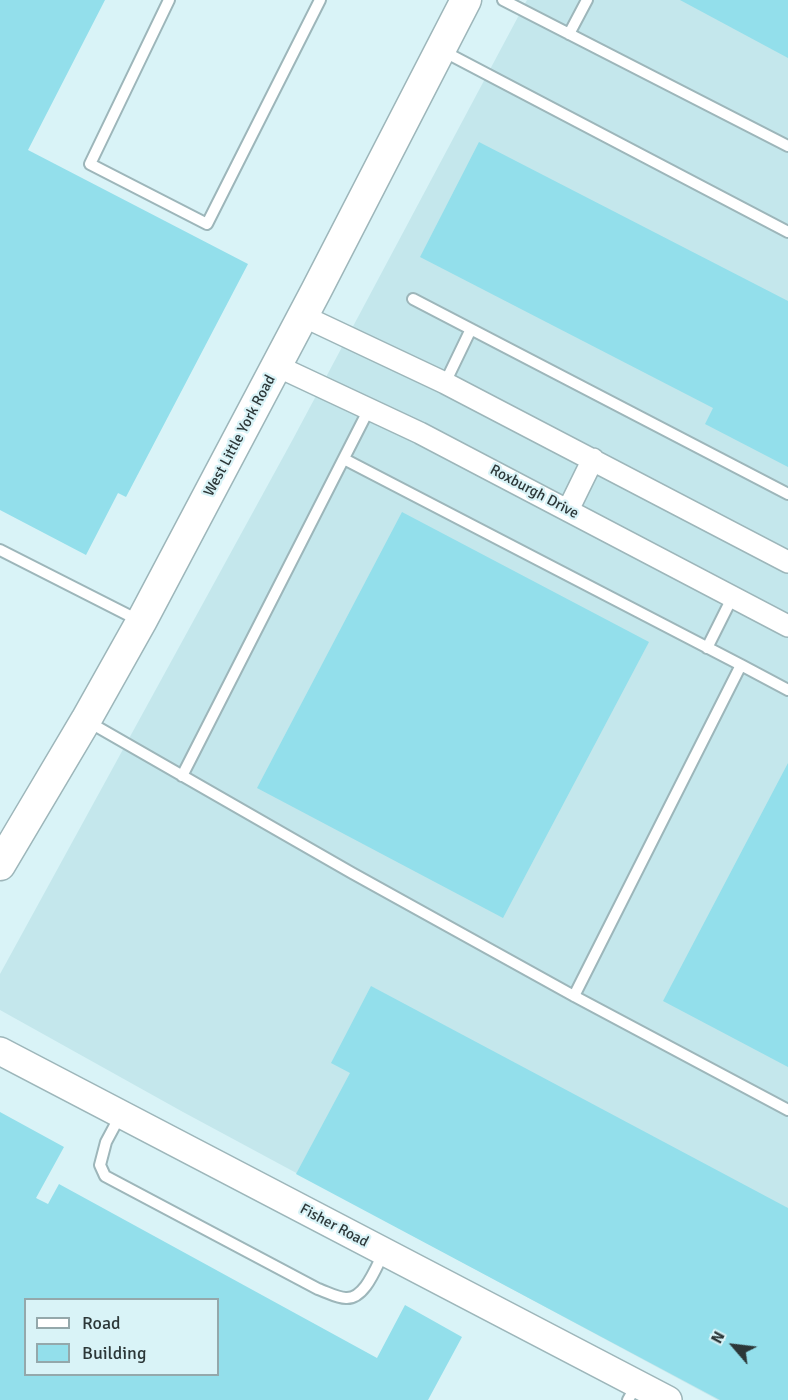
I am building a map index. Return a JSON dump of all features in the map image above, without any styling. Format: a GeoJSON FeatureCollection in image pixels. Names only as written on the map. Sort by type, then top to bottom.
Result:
{"type":"FeatureCollection","features":[{"type":"Feature","properties":{"kind":"main road","name":"West Little York Road"},"geometry":{"type":"LineString","coordinates":[[0,864],[86,720],[141,622],[277,366],[466,0]]}},
{"type":"Feature","properties":{"kind":"street"},"geometry":{"type":"LineString","coordinates":[[303,316],[445,383],[788,562]]}},
{"type":"Feature","properties":{"kind":"street","name":"Roxburgh Drive"},"geometry":{"type":"LineString","coordinates":[[277,366],[420,432],[788,626]]}},
{"type":"Feature","properties":{"kind":"street"},"geometry":{"type":"LineString","coordinates":[[568,510],[593,459]]}},
{"type":"Feature","properties":{"kind":"street","name":"Fisher Road"},"geometry":{"type":"LineString","coordinates":[[0,1051],[384,1252],[633,1392],[668,1400]]}},
{"type":"Feature","properties":{"kind":"lane"},"geometry":{"type":"LineString","coordinates":[[170,0],[90,164],[207,224],[320,0]]}},
{"type":"Feature","properties":{"kind":"lane"},"geometry":{"type":"LineString","coordinates":[[503,0],[788,146]]}},
{"type":"Feature","properties":{"kind":"lane"},"geometry":{"type":"LineString","coordinates":[[569,34],[587,0]]}},
{"type":"Feature","properties":{"kind":"lane"},"geometry":{"type":"LineString","coordinates":[[440,50],[788,232]]}},
{"type":"Feature","properties":{"kind":"lane"},"geometry":{"type":"LineString","coordinates":[[414,298],[788,494]]}},
{"type":"Feature","properties":{"kind":"lane"},"geometry":{"type":"LineString","coordinates":[[445,383],[471,328]]}},
{"type":"Feature","properties":{"kind":"lane"},"geometry":{"type":"LineString","coordinates":[[182,776],[369,409]]}},
{"type":"Feature","properties":{"kind":"lane"},"geometry":{"type":"LineString","coordinates":[[344,459],[788,690]]}},
{"type":"Feature","properties":{"kind":"lane"},"geometry":{"type":"LineString","coordinates":[[0,550],[141,622]]}},
{"type":"Feature","properties":{"kind":"lane"},"geometry":{"type":"LineString","coordinates":[[707,648],[733,596]]}},
{"type":"Feature","properties":{"kind":"lane"},"geometry":{"type":"LineString","coordinates":[[574,996],[741,665]]}},
{"type":"Feature","properties":{"kind":"lane"},"geometry":{"type":"LineString","coordinates":[[86,720],[352,873],[574,996],[788,1110]]}},
{"type":"Feature","properties":{"kind":"lane"},"geometry":{"type":"LineString","coordinates":[[120,1114],[106,1142],[100,1164],[105,1176],[318,1290],[344,1299],[352,1298],[364,1289],[384,1252]]}},
{"type":"Feature","properties":{"kind":"shaded area"},"geometry":{"type":"Polygon","coordinates":[[[527,0],[788,0],[788,1400],[718,1400],[183,1112],[0,1010],[0,974],[293,439],[527,0]]]}},
{"type":"Feature","properties":{"kind":"building"},"geometry":{"type":"Polygon","coordinates":[[[0,0],[105,0],[28,150],[248,264],[126,497],[118,493],[86,555],[0,510],[0,0]]]}},
{"type":"Feature","properties":{"kind":"building"},"geometry":{"type":"Polygon","coordinates":[[[680,0],[788,0],[788,58],[680,0]]]}},
{"type":"Feature","properties":{"kind":"building"},"geometry":{"type":"Polygon","coordinates":[[[479,142],[788,301],[788,467],[705,424],[713,408],[420,257],[479,142]]]}},
{"type":"Feature","properties":{"kind":"building"},"geometry":{"type":"Polygon","coordinates":[[[402,512],[649,642],[503,918],[257,788],[402,512]]]}},
{"type":"Feature","properties":{"kind":"building"},"geometry":{"type":"Polygon","coordinates":[[[788,763],[788,1067],[663,1001],[788,763]]]}},
{"type":"Feature","properties":{"kind":"building"},"geometry":{"type":"Polygon","coordinates":[[[371,986],[788,1208],[788,1400],[720,1400],[296,1174],[350,1073],[331,1063],[371,986]]]}},
{"type":"Feature","properties":{"kind":"building"},"geometry":{"type":"Polygon","coordinates":[[[0,1112],[64,1147],[36,1198],[48,1204],[59,1184],[377,1358],[405,1305],[462,1337],[428,1400],[0,1400],[0,1112]]]}}]}
